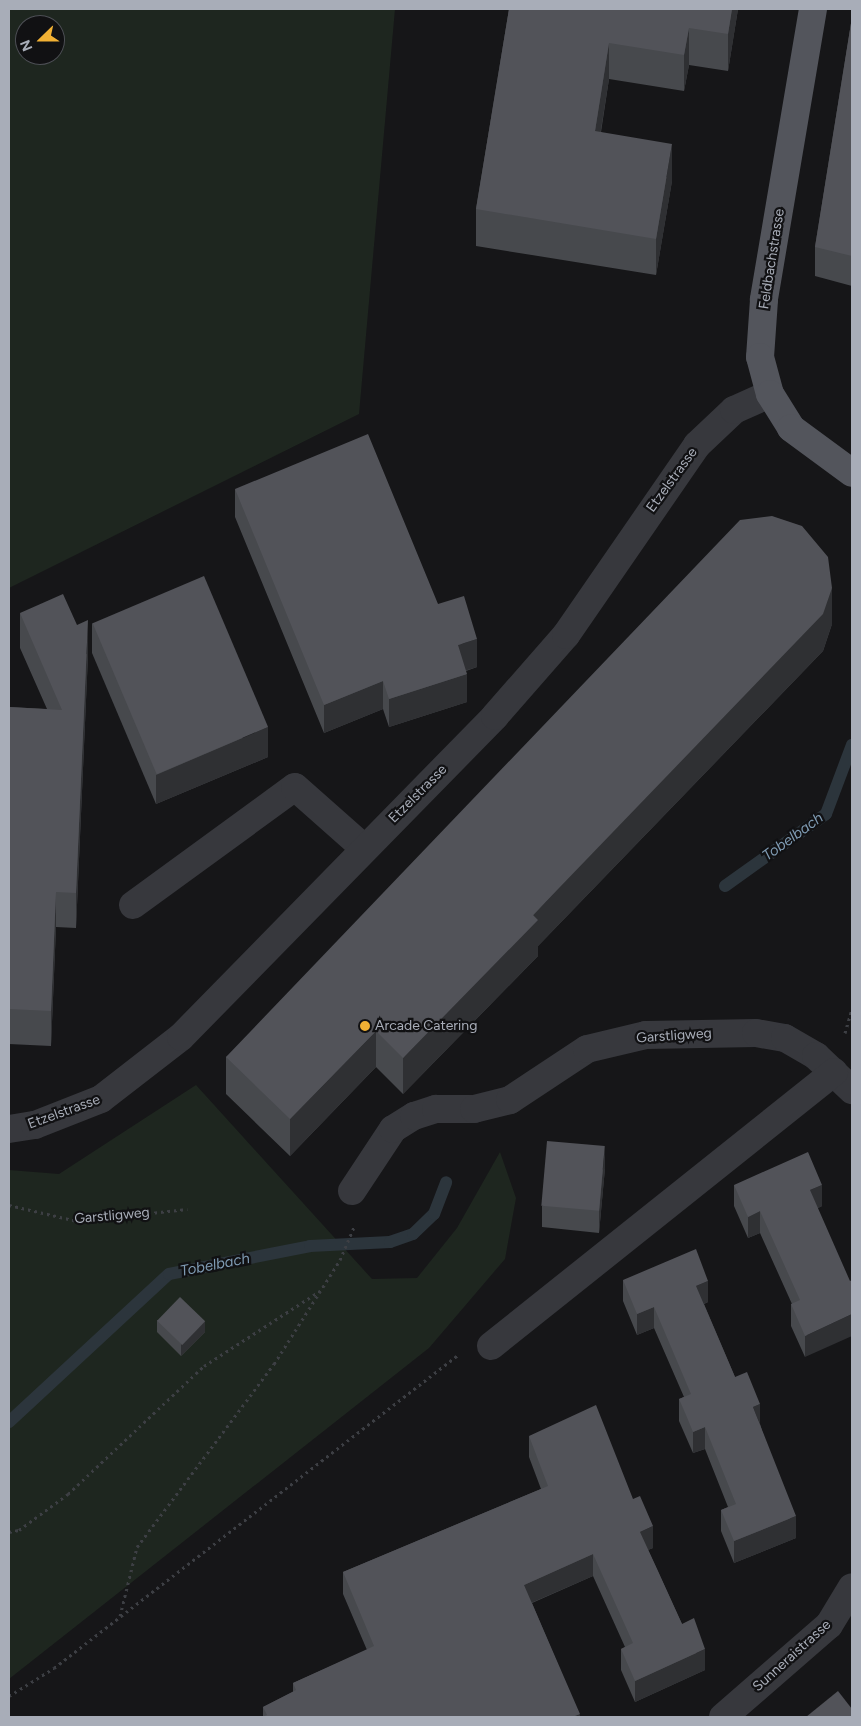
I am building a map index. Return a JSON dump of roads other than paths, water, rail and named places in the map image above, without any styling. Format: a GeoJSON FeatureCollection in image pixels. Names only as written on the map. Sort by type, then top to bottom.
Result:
{"type":"FeatureCollection","features":[{"type":"Feature","properties":{"kind":"main road","name":"Feldbachstrasse"},"geometry":{"type":"LineString","coordinates":[[813,9],[760,333],[760,357],[770,394],[791,428],[816,451],[852,473]]}},
{"type":"Feature","properties":{"kind":"street","name":"Etzelstrasse"},"geometry":{"type":"LineString","coordinates":[[9,1129],[35,1125],[77,1109],[134,1078],[181,1037],[495,716],[566,635],[697,445],[734,410],[770,394]]}},
{"type":"Feature","properties":{"kind":"street"},"geometry":{"type":"LineString","coordinates":[[133,905],[295,787],[364,848]]}},
{"type":"Feature","properties":{"kind":"street","name":"Garstligweg"},"geometry":{"type":"LineString","coordinates":[[352,1191],[393,1129],[414,1116],[436,1109],[474,1108],[510,1100],[548,1070],[595,1047],[646,1035],[756,1033],[800,1044],[843,1081]]}},
{"type":"Feature","properties":{"kind":"street"},"geometry":{"type":"LineString","coordinates":[[491,1346],[843,1081]]}},
{"type":"Feature","properties":{"kind":"street","name":"Sunneraistrasse"},"geometry":{"type":"LineString","coordinates":[[724,1717],[829,1625],[852,1587]]}},
{"type":"Feature","properties":{"kind":"waterway","name":"Tobelbach"},"geometry":{"type":"LineString","coordinates":[[725,886],[826,814],[852,745]]}},
{"type":"Feature","properties":{"kind":"waterway","name":"Tobelbach"},"geometry":{"type":"LineString","coordinates":[[9,1422],[169,1274],[310,1246],[390,1242],[413,1234],[434,1214],[446,1182]]}},
{"type":"Feature","properties":{"kind":"place","name":"Arcade Catering"},"geometry":{"type":"Point","coordinates":[365,1026]}}]}
